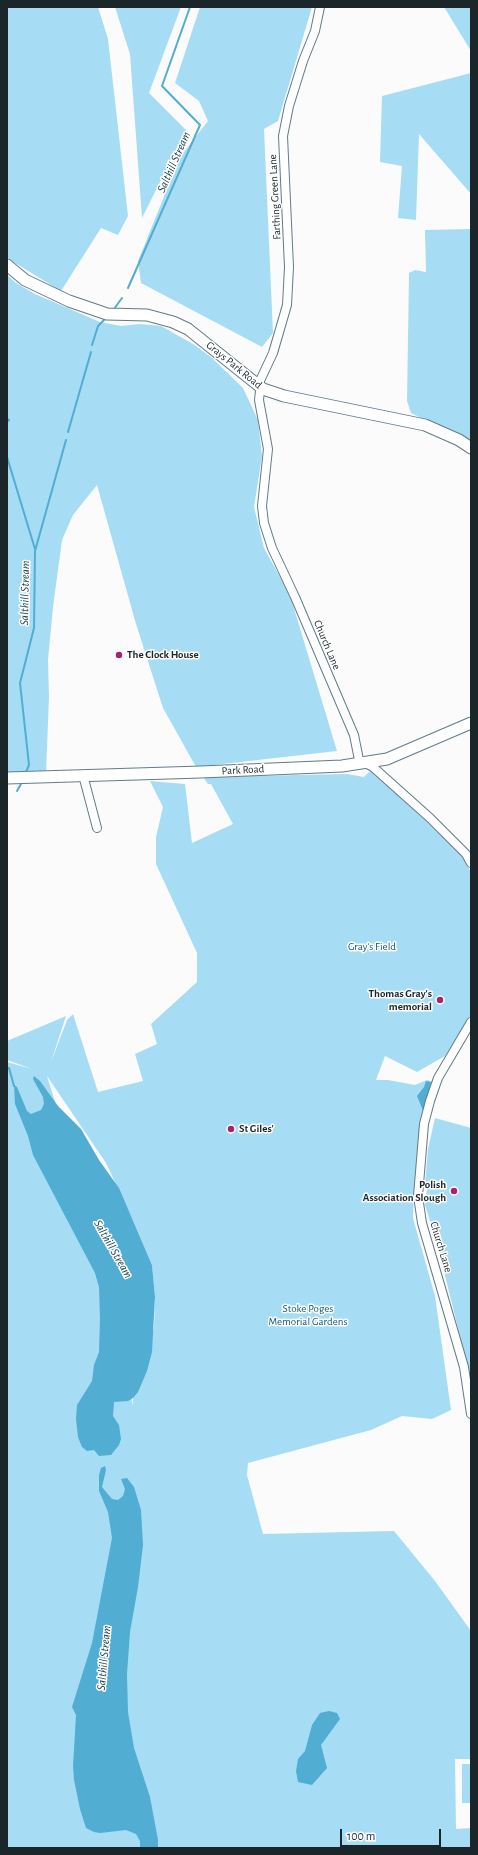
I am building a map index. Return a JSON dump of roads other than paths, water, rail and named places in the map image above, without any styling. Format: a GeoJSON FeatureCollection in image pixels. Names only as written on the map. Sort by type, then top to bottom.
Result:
{"type":"FeatureCollection","features":[{"type":"Feature","properties":{"kind":"main road","name":"Grays Park Road"},"geometry":{"type":"LineString","coordinates":[[7,265],[25,280],[69,301],[107,314],[147,315],[173,322],[188,329],[261,387],[284,396],[424,426],[459,440],[471,448]]}},
{"type":"Feature","properties":{"kind":"main road","name":"Park Road"},"geometry":{"type":"LineString","coordinates":[[7,778],[342,766],[387,759],[471,723]]}},
{"type":"Feature","properties":{"kind":"street","name":"Farthing Green Lane"},"geometry":{"type":"LineString","coordinates":[[261,387],[287,305],[289,260],[283,136],[289,106],[303,61],[315,31],[320,7]]}},
{"type":"Feature","properties":{"kind":"street","name":"Church Lane"},"geometry":{"type":"LineString","coordinates":[[261,387],[260,400],[268,450],[262,506],[264,523],[272,548],[295,597],[354,735],[359,760],[363,763]]}},
{"type":"Feature","properties":{"kind":"street"},"geometry":{"type":"LineString","coordinates":[[363,763],[373,767],[430,818],[466,854],[471,864]]}},
{"type":"Feature","properties":{"kind":"street"},"geometry":{"type":"LineString","coordinates":[[83,775],[97,828]]}},
{"type":"Feature","properties":{"kind":"street","name":"Church Lane"},"geometry":{"type":"LineString","coordinates":[[471,1022],[438,1078],[430,1101],[424,1124],[418,1196],[422,1223],[464,1367],[471,1414]]}},
{"type":"Feature","properties":{"kind":"water"},"geometry":{"type":"Polygon","coordinates":[[[34,1076],[40,1081],[58,1106],[81,1129],[99,1160],[119,1188],[152,1265],[155,1297],[152,1352],[147,1371],[138,1392],[128,1401],[114,1402],[113,1416],[119,1425],[121,1439],[119,1445],[111,1455],[99,1456],[94,1450],[87,1451],[82,1447],[78,1437],[76,1419],[77,1405],[92,1381],[94,1365],[99,1352],[99,1287],[95,1273],[33,1155],[28,1136],[15,1104],[14,1085],[17,1087],[27,1111],[31,1114],[41,1110],[44,1104],[43,1097],[33,1079],[34,1076]]]}},
{"type":"Feature","properties":{"kind":"water"},"geometry":{"type":"Polygon","coordinates":[[[426,1081],[431,1082],[424,1113],[417,1096],[424,1087],[426,1081]]]}},
{"type":"Feature","properties":{"kind":"water"},"geometry":{"type":"Polygon","coordinates":[[[105,1466],[106,1470],[102,1487],[112,1499],[118,1500],[123,1496],[125,1489],[121,1479],[127,1478],[134,1487],[141,1510],[143,1545],[138,1587],[130,1632],[127,1674],[128,1712],[134,1748],[150,1797],[158,1840],[158,1848],[140,1848],[140,1841],[136,1834],[126,1830],[100,1833],[86,1828],[80,1809],[74,1780],[73,1766],[76,1715],[72,1707],[92,1643],[112,1538],[108,1512],[99,1491],[99,1475],[101,1468],[105,1466]]]}},
{"type":"Feature","properties":{"kind":"water"},"geometry":{"type":"Polygon","coordinates":[[[329,1711],[337,1713],[340,1719],[321,1745],[327,1768],[312,1785],[298,1782],[296,1771],[298,1759],[305,1751],[312,1725],[320,1713],[329,1711]]]}},
{"type":"Feature","properties":{"kind":"waterway","name":"Salthill Stream"},"geometry":{"type":"LineString","coordinates":[[128,288],[200,125],[162,86],[190,7]]}},
{"type":"Feature","properties":{"kind":"waterway","name":"Salthill Stream"},"geometry":{"type":"LineString","coordinates":[[114,309],[122,298]]}},
{"type":"Feature","properties":{"kind":"waterway","name":"Salthill Stream"},"geometry":{"type":"LineString","coordinates":[[92,345],[98,326],[104,320]]}},
{"type":"Feature","properties":{"kind":"waterway","name":"Salthill Stream"},"geometry":{"type":"LineString","coordinates":[[68,432],[91,352]]}},
{"type":"Feature","properties":{"kind":"waterway"},"geometry":{"type":"LineString","coordinates":[[7,419],[9,420],[7,422]]}},
{"type":"Feature","properties":{"kind":"waterway","name":"Salthill Stream"},"geometry":{"type":"LineString","coordinates":[[26,772],[29,765],[20,683],[34,628],[35,551],[66,440]]}},
{"type":"Feature","properties":{"kind":"waterway"},"geometry":{"type":"LineString","coordinates":[[7,457],[35,549]]}},
{"type":"Feature","properties":{"kind":"waterway","name":"Salthill Stream"},"geometry":{"type":"LineString","coordinates":[[17,791],[21,784]]}},
{"type":"Feature","properties":{"kind":"waterway","name":"Salthill Stream"},"geometry":{"type":"LineString","coordinates":[[7,1068],[9,1068],[14,1086]]}},
{"type":"Feature","properties":{"kind":"place","name":"The Clock House"},"geometry":{"type":"Point","coordinates":[119,655]}},
{"type":"Feature","properties":{"kind":"place","name":"Thomas Gray's memorial"},"geometry":{"type":"Point","coordinates":[440,1000]}},
{"type":"Feature","properties":{"kind":"place","name":"St Giles'"},"geometry":{"type":"Point","coordinates":[231,1129]}},
{"type":"Feature","properties":{"kind":"place","name":"Polish Association Slough"},"geometry":{"type":"Point","coordinates":[454,1191]}},
{"type":"Feature","properties":{"kind":"park label","name":"Gray's Field"},"geometry":{"type":"Point","coordinates":[372,947]}},
{"type":"Feature","properties":{"kind":"park label","name":"Stoke Poges Memorial Gardens"},"geometry":{"type":"Point","coordinates":[308,1315]}}]}
